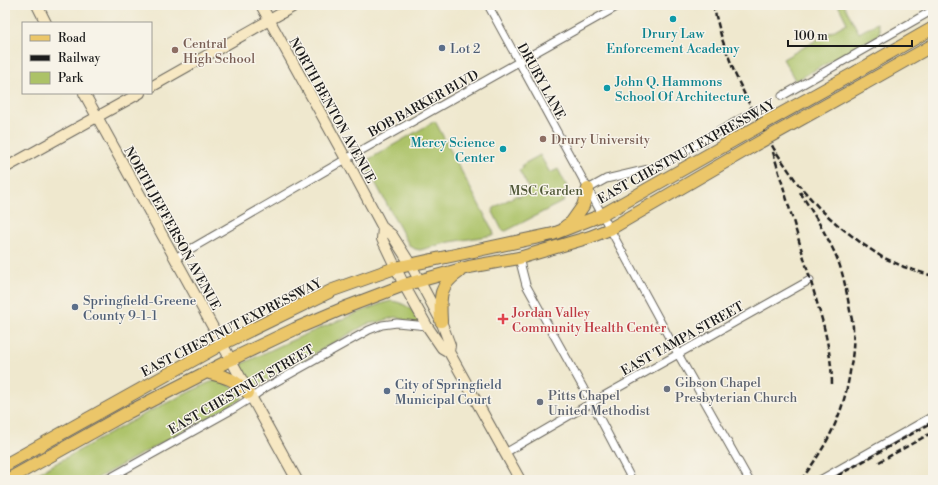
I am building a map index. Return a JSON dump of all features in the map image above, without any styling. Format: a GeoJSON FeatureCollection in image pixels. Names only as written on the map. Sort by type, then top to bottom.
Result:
{"type":"FeatureCollection","features":[{"type":"Feature","properties":{"kind":"main road"},"geometry":{"type":"LineString","coordinates":[[36,5],[45,22]]}},
{"type":"Feature","properties":{"kind":"main road","name":"NORTH BENTON AVENUE"},"geometry":{"type":"LineString","coordinates":[[261,5],[383,228],[392,235],[411,265],[441,321],[450,345],[449,352]]}},
{"type":"Feature","properties":{"kind":"main road"},"geometry":{"type":"LineString","coordinates":[[152,86],[296,5]]}},
{"type":"Feature","properties":{"kind":"main road","name":"EAST CHESTNUT EXPRESSWAY"},"geometry":{"type":"LineString","coordinates":[[5,465],[222,344],[333,290],[395,268],[554,234],[602,215],[743,134],[858,72],[933,28]]}},
{"type":"Feature","properties":{"kind":"main road"},"geometry":{"type":"LineString","coordinates":[[7,480],[127,413],[206,372],[295,329],[349,306],[404,285],[463,269],[519,258],[590,237],[610,229],[751,147],[933,45]]}},
{"type":"Feature","properties":{"kind":"main road","name":"NORTH JEFFERSON AVENUE"},"geometry":{"type":"LineString","coordinates":[[85,94],[296,480]]}},
{"type":"Feature","properties":{"kind":"main road"},"geometry":{"type":"LineString","coordinates":[[5,168],[138,94]]}},
{"type":"Feature","properties":{"kind":"main road"},"geometry":{"type":"LineString","coordinates":[[554,234],[571,223],[584,206],[588,189]]}},
{"type":"Feature","properties":{"kind":"main road","name":"NORTH BENTON AVENUE"},"geometry":{"type":"LineString","coordinates":[[383,228],[382,239],[404,285],[427,326],[442,348],[449,352],[520,480]]}},
{"type":"Feature","properties":{"kind":"main road"},"geometry":{"type":"LineString","coordinates":[[441,321],[440,301],[442,290],[452,276],[463,269]]}},
{"type":"Feature","properties":{"kind":"main road"},"geometry":{"type":"LineString","coordinates":[[206,372],[233,380],[240,384],[250,395]]}},
{"type":"Feature","properties":{"kind":"street","name":"DRURY LANE"},"geometry":{"type":"LineString","coordinates":[[488,5],[518,63],[749,480]]}},
{"type":"Feature","properties":{"kind":"street","name":"BOB BARKER BLVD"},"geometry":{"type":"LineString","coordinates":[[175,258],[620,5]]}},
{"type":"Feature","properties":{"kind":"street"},"geometry":{"type":"LineString","coordinates":[[782,96],[933,10]]}},
{"type":"Feature","properties":{"kind":"street"},"geometry":{"type":"LineString","coordinates":[[588,189],[606,179],[657,167],[753,112]]}},
{"type":"Feature","properties":{"kind":"street"},"geometry":{"type":"LineString","coordinates":[[519,258],[526,285],[632,480]]}},
{"type":"Feature","properties":{"kind":"street","name":"EAST TAMPA STREET"},"geometry":{"type":"LineString","coordinates":[[505,453],[810,280]]}},
{"type":"Feature","properties":{"kind":"street","name":"EAST CHESTNUT STREET"},"geometry":{"type":"LineString","coordinates":[[106,480],[250,395],[369,330],[389,324],[404,323],[427,326]]}},
{"type":"Feature","properties":{"kind":"street"},"geometry":{"type":"LineString","coordinates":[[820,480],[933,416]]}},
{"type":"Feature","properties":{"kind":"green space"},"geometry":{"type":"Polygon","coordinates":[[[838,5],[844,5],[859,33],[877,23],[880,30],[878,35],[795,80],[783,59],[847,23],[838,5]]]}},
{"type":"Feature","properties":{"kind":"green space"},"geometry":{"type":"Polygon","coordinates":[[[435,121],[494,235],[450,242],[420,250],[409,245],[364,162],[435,121]]]}},
{"type":"Feature","properties":{"kind":"green space","name":"MSC Garden"},"geometry":{"type":"Polygon","coordinates":[[[540,155],[550,173],[558,169],[568,189],[564,201],[506,231],[502,230],[493,209],[517,195],[518,197],[524,194],[523,192],[529,189],[519,170],[523,168],[522,165],[540,155]]]}},
{"type":"Feature","properties":{"kind":"green space"},"geometry":{"type":"Polygon","coordinates":[[[391,301],[400,303],[409,308],[418,318],[419,323],[395,317],[367,324],[254,388],[250,384],[241,367],[242,364],[296,338],[391,301]]]}},
{"type":"Feature","properties":{"kind":"green space"},"geometry":{"type":"Polygon","coordinates":[[[214,381],[221,381],[237,390],[242,398],[94,480],[26,480],[148,412],[214,381]]]}},
{"type":"Feature","properties":{"kind":"railway"},"geometry":{"type":"LineString","coordinates":[[713,5],[722,39],[735,74],[753,112],[774,149],[798,184],[819,208],[839,226],[864,245],[882,257],[904,267],[933,276]]}},
{"type":"Feature","properties":{"kind":"railway"},"geometry":{"type":"LineString","coordinates":[[773,152],[823,323],[827,339],[832,386]]}},
{"type":"Feature","properties":{"kind":"railway"},"geometry":{"type":"LineString","coordinates":[[800,192],[833,249],[839,264],[853,326],[852,356],[845,397],[840,412],[820,453],[801,480]]}},
{"type":"Feature","properties":{"kind":"railway"},"geometry":{"type":"LineString","coordinates":[[830,480],[933,422]]}},
{"type":"Feature","properties":{"kind":"railway"},"geometry":{"type":"LineString","coordinates":[[879,462],[933,432]]}},
{"type":"Feature","properties":{"kind":"place","name":"Drury Law Enforcement Academy"},"geometry":{"type":"Point","coordinates":[673,19]}},
{"type":"Feature","properties":{"kind":"place","name":"Lot 2"},"geometry":{"type":"Point","coordinates":[442,48]}},
{"type":"Feature","properties":{"kind":"place","name":"Central High School"},"geometry":{"type":"Point","coordinates":[175,50]}},
{"type":"Feature","properties":{"kind":"place","name":"John Q. Hammons School Of Architecture"},"geometry":{"type":"Point","coordinates":[607,88]}},
{"type":"Feature","properties":{"kind":"place","name":"Drury University"},"geometry":{"type":"Point","coordinates":[543,139]}},
{"type":"Feature","properties":{"kind":"place","name":"Mercy Science Center"},"geometry":{"type":"Point","coordinates":[503,149]}},
{"type":"Feature","properties":{"kind":"place","name":"Springfield-Greene County 9-1-1"},"geometry":{"type":"Point","coordinates":[75,307]}},
{"type":"Feature","properties":{"kind":"place","name":"Jordan Valley Community Health Center"},"geometry":{"type":"Point","coordinates":[503,319]}},
{"type":"Feature","properties":{"kind":"place","name":"Gibson Chapel Presbyterian Church"},"geometry":{"type":"Point","coordinates":[667,389]}},
{"type":"Feature","properties":{"kind":"place","name":"City of Springfield Municipal Court"},"geometry":{"type":"Point","coordinates":[387,391]}},
{"type":"Feature","properties":{"kind":"place","name":"Pitts Chapel United Methodist"},"geometry":{"type":"Point","coordinates":[540,402]}}]}
